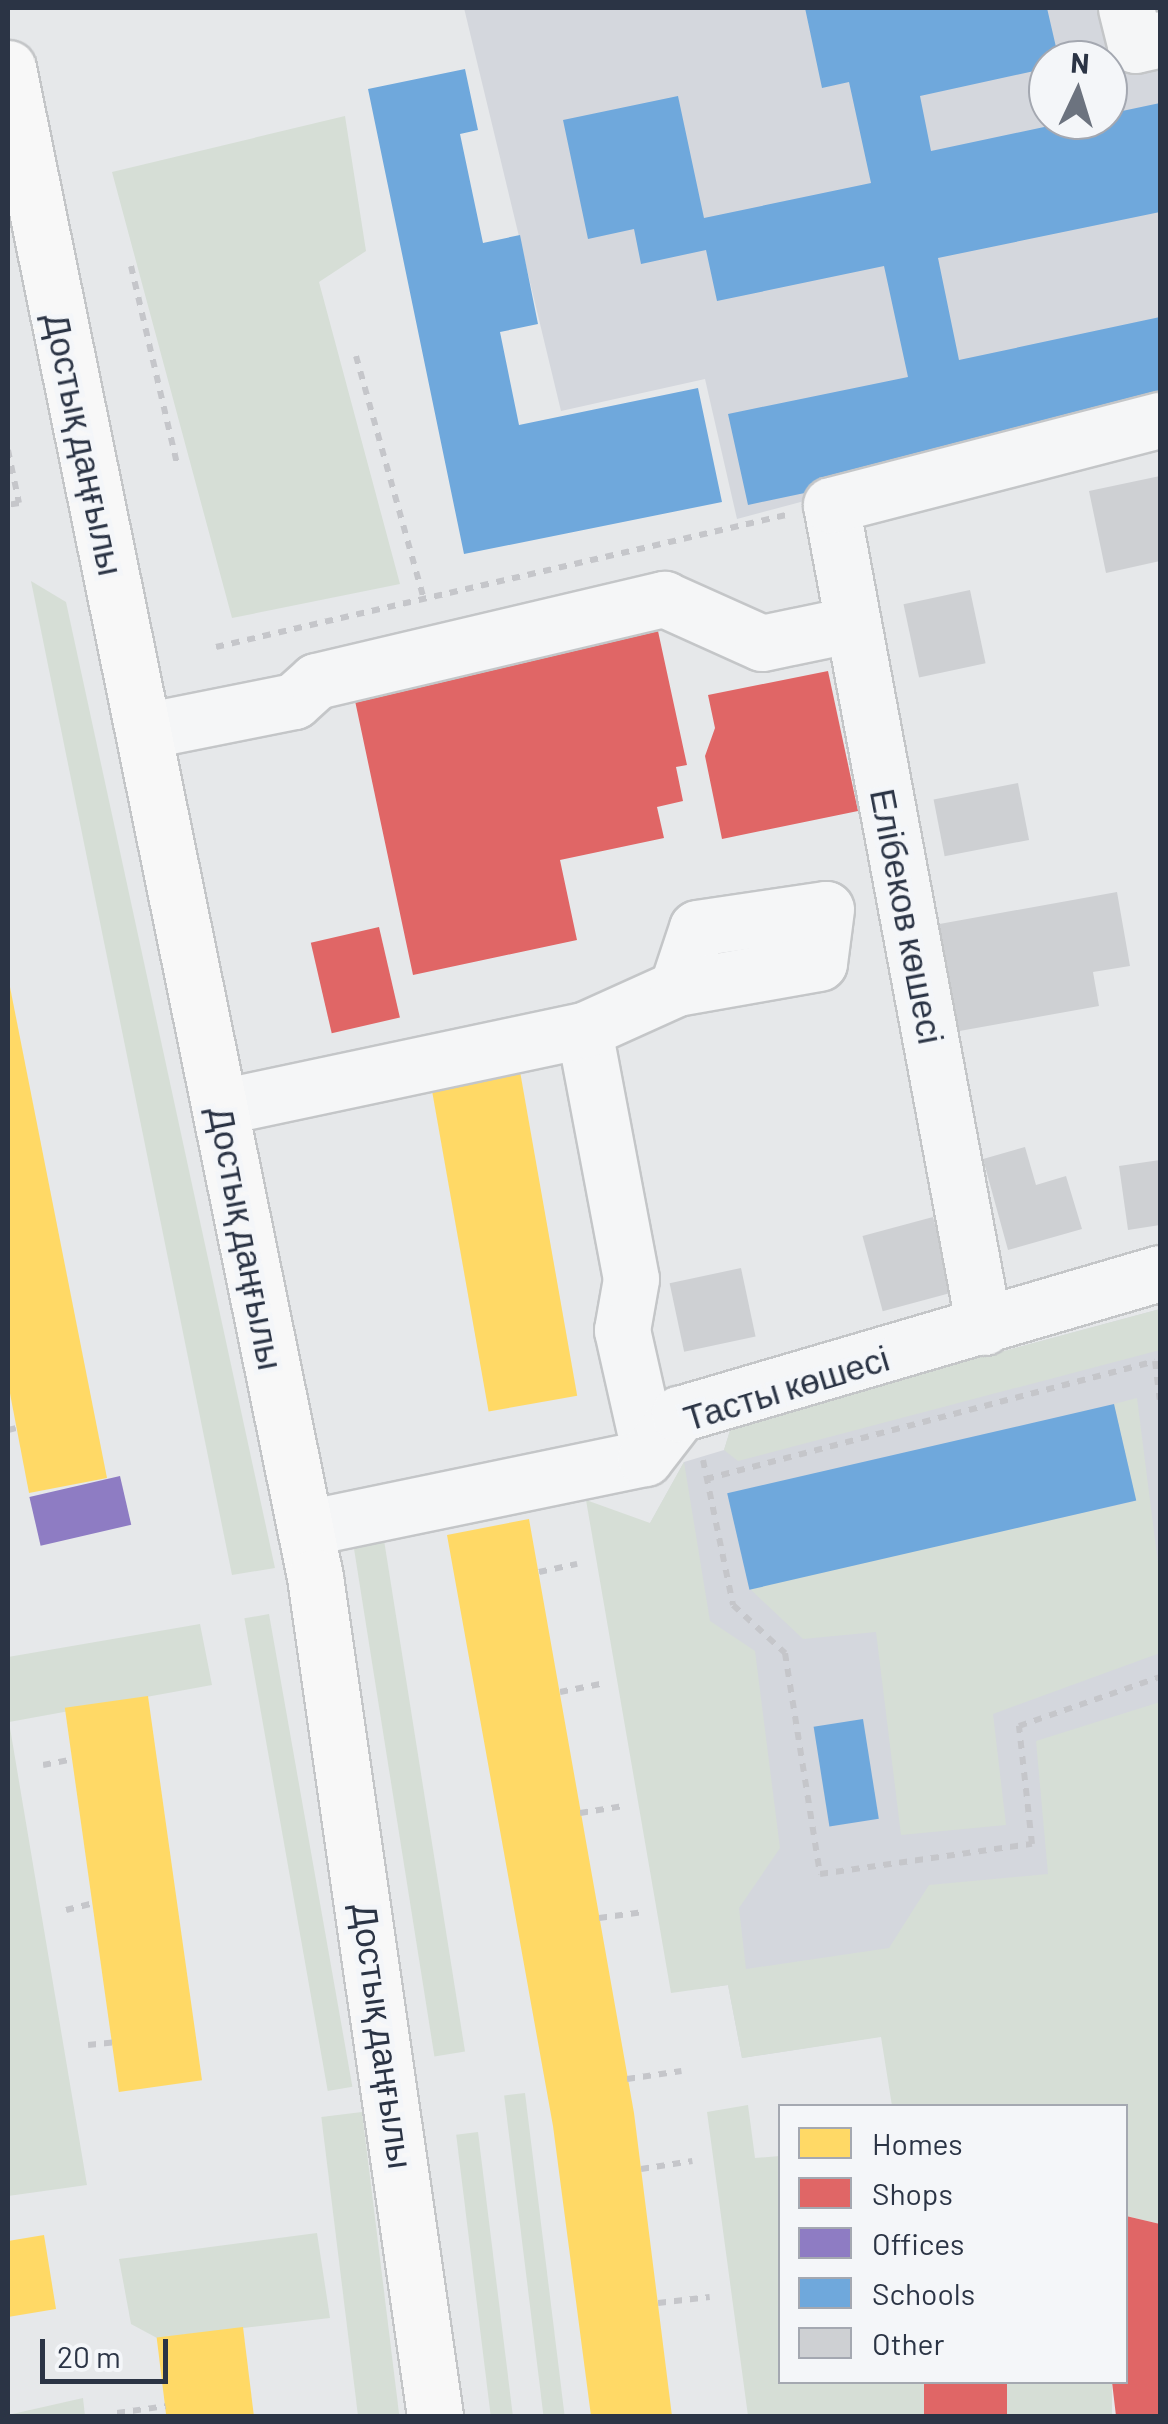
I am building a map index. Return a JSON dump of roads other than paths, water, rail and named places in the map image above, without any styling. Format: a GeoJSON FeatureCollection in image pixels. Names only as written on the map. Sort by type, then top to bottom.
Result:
{"type":"FeatureCollection","features":[{"type":"Feature","properties":{"kind":"main road","name":"Достық даңғылы"},"geometry":{"type":"LineString","coordinates":[[8,68],[306,1528],[393,2086],[436,2416]]}},
{"type":"Feature","properties":{"kind":"street"},"geometry":{"type":"LineString","coordinates":[[1126,8],[1136,45],[1160,39]]}},
{"type":"Feature","properties":{"kind":"street","name":"Елібеков көшесі"},"geometry":{"type":"LineString","coordinates":[[984,1327],[831,505],[1160,420]]}},
{"type":"Feature","properties":{"kind":"street"},"geometry":{"type":"LineString","coordinates":[[144,730],[294,701],[316,680],[664,599],[762,643],[853,624]]}},
{"type":"Feature","properties":{"kind":"street"},"geometry":{"type":"LineString","coordinates":[[221,1107],[584,1030],[677,988]]}},
{"type":"Feature","properties":{"kind":"street"},"geometry":{"type":"LineString","coordinates":[[584,1030],[631,1279],[622,1330],[644,1428]]}},
{"type":"Feature","properties":{"kind":"street","name":"Тасты көшесі"},"geometry":{"type":"LineString","coordinates":[[306,1528],[645,1458],[679,1414],[1160,1274]]}}]}
